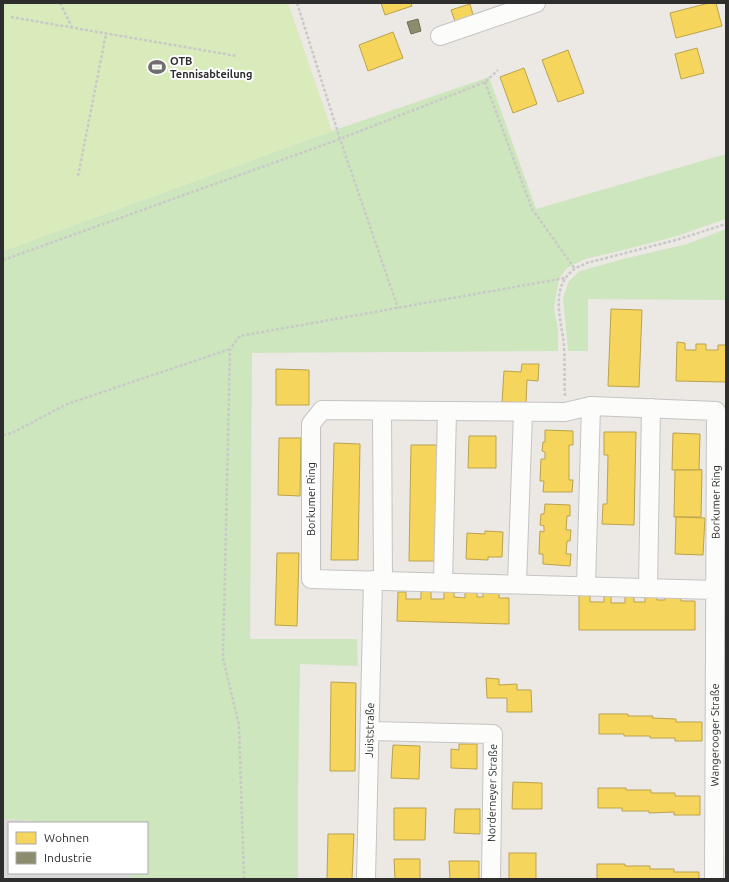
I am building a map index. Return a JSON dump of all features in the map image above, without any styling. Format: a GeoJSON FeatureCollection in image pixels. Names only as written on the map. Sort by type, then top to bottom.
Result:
{"type":"FeatureCollection","features":[{"type":"Feature","properties":{"kind":"street"},"geometry":{"type":"LineString","coordinates":[[440,36],[536,3]]}},
{"type":"Feature","properties":{"kind":"street"},"geometry":{"type":"LineString","coordinates":[[586,586],[592,406]]}},
{"type":"Feature","properties":{"kind":"street","name":"Borkumer Ring"},"geometry":{"type":"LineString","coordinates":[[592,406],[716,411],[715,590],[311,579],[311,424],[322,410],[565,412],[592,406]]}},
{"type":"Feature","properties":{"kind":"street"},"geometry":{"type":"LineString","coordinates":[[648,588],[651,408]]}},
{"type":"Feature","properties":{"kind":"street"},"geometry":{"type":"LineString","coordinates":[[378,581],[382,411]]}},
{"type":"Feature","properties":{"kind":"street"},"geometry":{"type":"LineString","coordinates":[[443,582],[446,412]]}},
{"type":"Feature","properties":{"kind":"street"},"geometry":{"type":"LineString","coordinates":[[517,584],[523,412]]}},
{"type":"Feature","properties":{"kind":"street","name":"Juiststraße"},"geometry":{"type":"LineString","coordinates":[[366,879],[370,731],[378,581]]}},
{"type":"Feature","properties":{"kind":"street","name":"Wangerooger Straße"},"geometry":{"type":"LineString","coordinates":[[714,879],[715,590]]}},
{"type":"Feature","properties":{"kind":"street","name":"Norderneyer Straße"},"geometry":{"type":"LineString","coordinates":[[370,731],[493,734],[491,879]]}},
{"type":"Feature","properties":{"kind":"path"},"geometry":{"type":"LineString","coordinates":[[60,3],[72,28]]}},
{"type":"Feature","properties":{"kind":"path"},"geometry":{"type":"LineString","coordinates":[[297,3],[340,139],[398,308]]}},
{"type":"Feature","properties":{"kind":"path"},"geometry":{"type":"LineString","coordinates":[[11,17],[237,56]]}},
{"type":"Feature","properties":{"kind":"path"},"geometry":{"type":"LineString","coordinates":[[78,176],[106,34]]}},
{"type":"Feature","properties":{"kind":"path"},"geometry":{"type":"LineString","coordinates":[[3,260],[340,139],[485,82],[498,70]]}},
{"type":"Feature","properties":{"kind":"path"},"geometry":{"type":"LineString","coordinates":[[485,82],[532,209],[575,269]]}},
{"type":"Feature","properties":{"kind":"path"},"geometry":{"type":"LineString","coordinates":[[565,412],[564,345],[558,307],[560,292],[565,278],[575,269],[587,263],[676,240],[726,224]]}},
{"type":"Feature","properties":{"kind":"path"},"geometry":{"type":"LineString","coordinates":[[3,435],[12,433],[66,404],[230,349]]}},
{"type":"Feature","properties":{"kind":"shaded area"},"geometry":{"type":"Polygon","coordinates":[[[3,819],[47,822],[8,822],[8,874],[130,874],[130,879],[3,879],[3,819]]]}},
{"type":"Feature","properties":{"kind":"green space","name":"OTB Tennisabteilung"},"geometry":{"type":"Polygon","coordinates":[[[3,3],[288,3],[332,131],[3,251],[3,3]]]}},
{"type":"Feature","properties":{"kind":"green space"},"geometry":{"type":"Polygon","coordinates":[[[489,77],[536,209],[726,154],[726,219],[677,236],[585,259],[567,268],[559,279],[554,308],[558,329],[558,351],[252,353],[250,639],[357,639],[358,666],[300,664],[298,879],[130,879],[130,874],[148,874],[148,822],[47,822],[3,819],[3,251],[332,131],[489,77]]]}},
{"type":"Feature","properties":{"kind":"green space"},"geometry":{"type":"Polygon","coordinates":[[[726,229],[726,300],[588,299],[588,351],[568,351],[563,298],[569,281],[580,271],[687,244],[726,229]]]}},
{"type":"Feature","properties":{"kind":"green space"},"geometry":{"type":"Polygon","coordinates":[[[724,644],[726,644],[726,679],[724,679],[724,644]]]}},
{"type":"Feature","properties":{"kind":"building: Wohnen"},"geometry":{"type":"Polygon","coordinates":[[[381,3],[411,3],[412,6],[385,15],[381,3]]]}},
{"type":"Feature","properties":{"kind":"building: Wohnen"},"geometry":{"type":"Polygon","coordinates":[[[709,3],[716,3],[722,26],[676,38],[670,13],[709,3]]]}},
{"type":"Feature","properties":{"kind":"building: Wohnen"},"geometry":{"type":"Polygon","coordinates":[[[470,4],[475,22],[457,27],[451,10],[470,4]]]}},
{"type":"Feature","properties":{"kind":"building: Wohnen"},"geometry":{"type":"Polygon","coordinates":[[[393,32],[403,58],[368,71],[359,45],[393,32]]]}},
{"type":"Feature","properties":{"kind":"building: Wohnen"},"geometry":{"type":"Polygon","coordinates":[[[697,48],[704,73],[681,79],[675,54],[697,48]]]}},
{"type":"Feature","properties":{"kind":"building: Wohnen"},"geometry":{"type":"Polygon","coordinates":[[[568,50],[584,93],[558,102],[542,60],[568,50]]]}},
{"type":"Feature","properties":{"kind":"building: Wohnen"},"geometry":{"type":"Polygon","coordinates":[[[524,68],[537,104],[513,113],[500,77],[524,68]]]}},
{"type":"Feature","properties":{"kind":"building: Wohnen"},"geometry":{"type":"Polygon","coordinates":[[[611,309],[642,310],[639,387],[608,386],[611,309]]]}},
{"type":"Feature","properties":{"kind":"building: Wohnen"},"geometry":{"type":"Polygon","coordinates":[[[677,342],[685,343],[685,350],[696,350],[696,344],[706,344],[706,350],[718,350],[718,345],[726,345],[726,382],[676,381],[677,342]]]}},
{"type":"Feature","properties":{"kind":"building: Wohnen"},"geometry":{"type":"Polygon","coordinates":[[[522,364],[539,364],[538,381],[527,380],[526,403],[502,402],[504,371],[521,372],[522,364]]]}},
{"type":"Feature","properties":{"kind":"building: Wohnen"},"geometry":{"type":"Polygon","coordinates":[[[276,369],[309,370],[309,405],[276,405],[276,369]]]}},
{"type":"Feature","properties":{"kind":"building: Wohnen"},"geometry":{"type":"Polygon","coordinates":[[[545,430],[573,431],[573,445],[569,445],[569,480],[573,480],[572,492],[543,492],[544,481],[540,481],[541,459],[545,459],[545,452],[542,451],[543,442],[545,442],[545,430]]]}},
{"type":"Feature","properties":{"kind":"building: Wohnen"},"geometry":{"type":"Polygon","coordinates":[[[604,432],[636,432],[634,525],[602,524],[603,504],[607,504],[608,455],[604,455],[604,432]]]}},
{"type":"Feature","properties":{"kind":"building: Wohnen"},"geometry":{"type":"Polygon","coordinates":[[[673,433],[700,434],[699,469],[702,470],[672,470],[673,433]]]}},
{"type":"Feature","properties":{"kind":"building: Wohnen"},"geometry":{"type":"Polygon","coordinates":[[[469,436],[496,436],[496,468],[468,468],[469,436]]]}},
{"type":"Feature","properties":{"kind":"building: Wohnen"},"geometry":{"type":"Polygon","coordinates":[[[279,438],[301,438],[300,496],[278,495],[279,438]]]}},
{"type":"Feature","properties":{"kind":"building: Wohnen"},"geometry":{"type":"Polygon","coordinates":[[[334,443],[360,444],[358,560],[331,560],[334,443]]]}},
{"type":"Feature","properties":{"kind":"building: Wohnen"},"geometry":{"type":"Polygon","coordinates":[[[411,445],[438,445],[435,561],[409,561],[411,445]]]}},
{"type":"Feature","properties":{"kind":"building: Wohnen"},"geometry":{"type":"Polygon","coordinates":[[[675,470],[702,470],[701,517],[674,517],[675,470]]]}},
{"type":"Feature","properties":{"kind":"building: Wohnen"},"geometry":{"type":"Polygon","coordinates":[[[545,504],[570,505],[570,516],[567,516],[566,530],[571,530],[570,541],[567,541],[566,554],[571,554],[570,566],[543,564],[543,554],[539,554],[540,531],[544,532],[544,526],[540,525],[541,514],[544,514],[545,504]]]}},
{"type":"Feature","properties":{"kind":"building: Wohnen"},"geometry":{"type":"Polygon","coordinates":[[[676,517],[705,518],[703,555],[675,554],[676,517]]]}},
{"type":"Feature","properties":{"kind":"building: Wohnen"},"geometry":{"type":"Polygon","coordinates":[[[485,531],[503,532],[502,557],[488,557],[488,560],[466,559],[467,533],[485,534],[485,531]]]}},
{"type":"Feature","properties":{"kind":"building: Wohnen"},"geometry":{"type":"Polygon","coordinates":[[[277,553],[299,553],[297,626],[275,625],[277,553]]]}},
{"type":"Feature","properties":{"kind":"building: Wohnen"},"geometry":{"type":"Polygon","coordinates":[[[483,589],[499,589],[499,598],[509,598],[509,624],[397,621],[398,592],[406,592],[406,599],[421,599],[421,591],[431,591],[431,599],[444,599],[444,591],[454,591],[454,597],[465,598],[465,590],[477,590],[477,597],[483,597],[483,589]]]}},
{"type":"Feature","properties":{"kind":"building: Wohnen"},"geometry":{"type":"Polygon","coordinates":[[[579,592],[590,592],[590,602],[604,602],[604,595],[611,595],[611,603],[625,603],[625,595],[634,595],[634,602],[645,602],[645,594],[657,594],[657,600],[665,600],[665,593],[681,593],[681,601],[695,601],[695,630],[579,630],[579,592]]]}},
{"type":"Feature","properties":{"kind":"building: Wohnen"},"geometry":{"type":"Polygon","coordinates":[[[486,678],[499,679],[499,685],[517,684],[517,690],[531,690],[532,712],[507,712],[507,698],[487,698],[486,678]]]}},
{"type":"Feature","properties":{"kind":"building: Wohnen"},"geometry":{"type":"Polygon","coordinates":[[[331,682],[356,683],[355,771],[330,771],[331,682]]]}},
{"type":"Feature","properties":{"kind":"building: Wohnen"},"geometry":{"type":"Polygon","coordinates":[[[599,714],[628,714],[628,716],[653,716],[652,718],[676,719],[676,722],[702,722],[702,741],[675,741],[675,738],[624,736],[624,734],[599,734],[599,714]]]}},
{"type":"Feature","properties":{"kind":"building: Wohnen"},"geometry":{"type":"Polygon","coordinates":[[[459,744],[477,744],[477,769],[451,768],[451,749],[459,750],[459,744]]]}},
{"type":"Feature","properties":{"kind":"building: Wohnen"},"geometry":{"type":"Polygon","coordinates":[[[393,745],[420,746],[419,779],[391,778],[393,745]]]}},
{"type":"Feature","properties":{"kind":"building: Wohnen"},"geometry":{"type":"Polygon","coordinates":[[[513,782],[542,783],[542,809],[512,809],[513,782]]]}},
{"type":"Feature","properties":{"kind":"building: Wohnen"},"geometry":{"type":"Polygon","coordinates":[[[598,788],[626,788],[626,790],[651,790],[651,793],[675,793],[675,796],[700,796],[700,815],[674,815],[674,812],[649,813],[649,811],[622,811],[622,808],[598,808],[598,788]]]}},
{"type":"Feature","properties":{"kind":"building: Wohnen"},"geometry":{"type":"Polygon","coordinates":[[[394,808],[426,808],[425,840],[394,840],[394,808]]]}},
{"type":"Feature","properties":{"kind":"building: Wohnen"},"geometry":{"type":"Polygon","coordinates":[[[455,809],[480,809],[480,834],[454,833],[455,809]]]}},
{"type":"Feature","properties":{"kind":"building: Wohnen"},"geometry":{"type":"Polygon","coordinates":[[[328,834],[354,834],[352,879],[327,879],[328,834]]]}},
{"type":"Feature","properties":{"kind":"building: Wohnen"},"geometry":{"type":"Polygon","coordinates":[[[509,853],[536,853],[536,879],[509,879],[509,853]]]}},
{"type":"Feature","properties":{"kind":"building: Wohnen"},"geometry":{"type":"Polygon","coordinates":[[[394,859],[420,859],[420,879],[395,879],[394,859]]]}},
{"type":"Feature","properties":{"kind":"building: Wohnen"},"geometry":{"type":"Polygon","coordinates":[[[449,861],[479,861],[479,879],[450,879],[449,861]]]}},
{"type":"Feature","properties":{"kind":"building: Wohnen"},"geometry":{"type":"Polygon","coordinates":[[[597,864],[625,864],[625,866],[650,866],[650,869],[674,869],[674,872],[699,872],[699,879],[597,879],[597,864]]]}},
{"type":"Feature","properties":{"kind":"building: Industrie"},"geometry":{"type":"Polygon","coordinates":[[[418,19],[421,31],[411,34],[407,22],[418,19]]]}},
{"type":"Feature","properties":{"kind":"place","name":"OTB Tennisabteilung"},"geometry":{"type":"Point","coordinates":[157,67]}}]}
